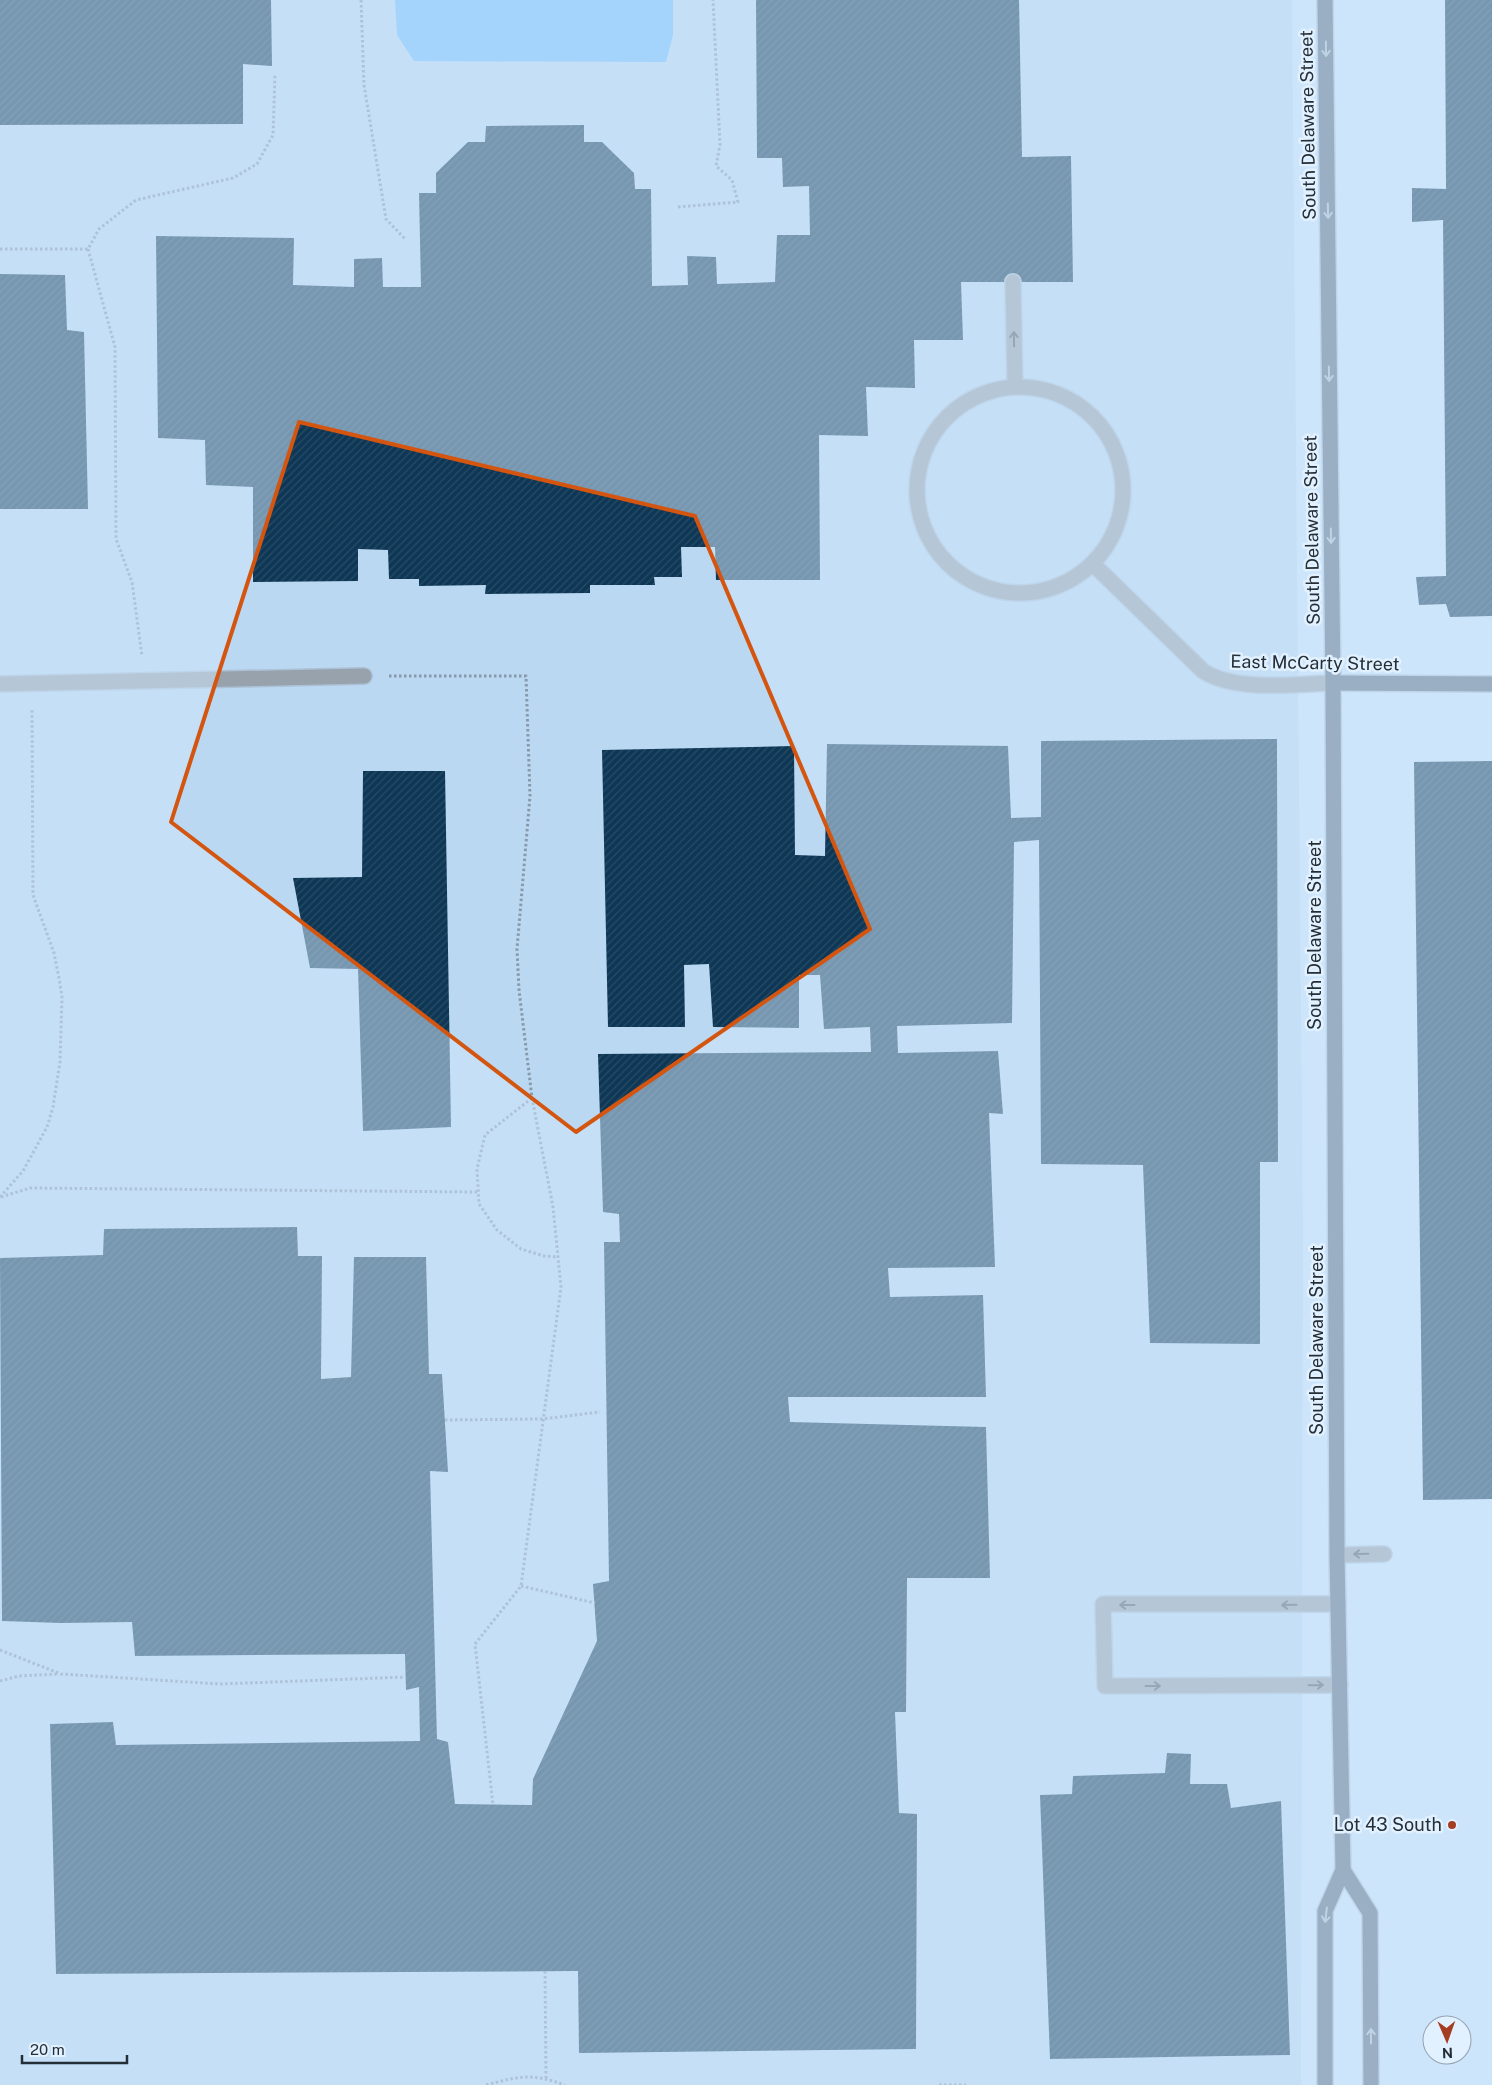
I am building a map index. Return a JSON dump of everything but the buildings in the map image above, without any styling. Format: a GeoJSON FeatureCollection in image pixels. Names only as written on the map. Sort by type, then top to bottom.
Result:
{"type":"FeatureCollection","features":[{"type":"Feature","properties":{"kind":"main road","name":"South Delaware Street"},"geometry":{"type":"LineString","coordinates":[[1325,0],[1333,683],[1337,1555],[1343,1870],[1325,1911],[1325,2085]]}},
{"type":"Feature","properties":{"kind":"main road","name":"East McCarty Street"},"geometry":{"type":"LineString","coordinates":[[1333,683],[1492,684]]}},
{"type":"Feature","properties":{"kind":"main road"},"geometry":{"type":"LineString","coordinates":[[1343,1870],[1370,1912],[1371,2085]]}},
{"type":"Feature","properties":{"kind":"street"},"geometry":{"type":"LineString","coordinates":[[1013,282],[1015,387]]}},
{"type":"Feature","properties":{"kind":"street"},"geometry":{"type":"LineString","coordinates":[[1015,387],[1040,389],[1057,394],[1080,406],[1094,417],[1115,447],[1123,474],[1123,504],[1111,541],[1093,564],[1072,580],[1051,589],[1028,594],[1004,592],[980,586],[958,574],[941,557],[928,538],[920,517],[917,494],[920,463],[932,436],[950,414],[964,404],[988,392],[1015,387]]}},
{"type":"Feature","properties":{"kind":"street","name":"East McCarty Street"},"geometry":{"type":"LineString","coordinates":[[1093,564],[1203,672],[1215,679],[1263,684],[1333,683]]}},
{"type":"Feature","properties":{"kind":"street"},"geometry":{"type":"LineString","coordinates":[[0,684],[364,676]]}},
{"type":"Feature","properties":{"kind":"street"},"geometry":{"type":"LineString","coordinates":[[1337,1555],[1384,1554]]}},
{"type":"Feature","properties":{"kind":"street"},"geometry":{"type":"LineString","coordinates":[[1338,1604],[1104,1604],[1104,1686],[1340,1685]]}},
{"type":"Feature","properties":{"kind":"path"},"geometry":{"type":"LineString","coordinates":[[361,0],[364,85],[386,219],[406,240]]}},
{"type":"Feature","properties":{"kind":"path"},"geometry":{"type":"LineString","coordinates":[[678,207],[738,202],[732,180],[716,166],[720,145],[713,0]]}},
{"type":"Feature","properties":{"kind":"path"},"geometry":{"type":"LineString","coordinates":[[143,681],[132,582],[116,539],[115,347],[88,249],[99,229],[136,200],[233,178],[257,164],[273,135],[275,74]]}},
{"type":"Feature","properties":{"kind":"path"},"geometry":{"type":"LineString","coordinates":[[0,249],[88,249]]}},
{"type":"Feature","properties":{"kind":"path"},"geometry":{"type":"LineString","coordinates":[[364,676],[526,676],[530,796],[517,950],[518,990],[532,1098],[554,1207],[561,1287],[521,1586],[475,1644],[493,1805]]}},
{"type":"Feature","properties":{"kind":"path"},"geometry":{"type":"LineString","coordinates":[[0,1197],[23,1171],[47,1128],[53,1108],[60,1062],[62,997],[59,978],[54,953],[33,895],[31,683]]}},
{"type":"Feature","properties":{"kind":"path"},"geometry":{"type":"LineString","coordinates":[[532,1098],[485,1135],[477,1169],[479,1204],[497,1230],[521,1249],[544,1256],[558,1257]]}},
{"type":"Feature","properties":{"kind":"path"},"geometry":{"type":"LineString","coordinates":[[0,1197],[30,1188],[478,1192]]}},
{"type":"Feature","properties":{"kind":"path"},"geometry":{"type":"LineString","coordinates":[[445,1420],[542,1420],[600,1412]]}},
{"type":"Feature","properties":{"kind":"path"},"geometry":{"type":"LineString","coordinates":[[521,1586],[595,1603]]}},
{"type":"Feature","properties":{"kind":"path"},"geometry":{"type":"LineString","coordinates":[[0,1650],[60,1674]]}},
{"type":"Feature","properties":{"kind":"path"},"geometry":{"type":"LineString","coordinates":[[0,1681],[19,1676],[60,1674],[220,1684],[406,1677]]}},
{"type":"Feature","properties":{"kind":"path"},"geometry":{"type":"LineString","coordinates":[[545,1971],[546,2078]]}},
{"type":"Feature","properties":{"kind":"path"},"geometry":{"type":"LineString","coordinates":[[486,2085],[525,2076],[546,2078],[565,2085]]}},
{"type":"Feature","properties":{"kind":"path"},"geometry":{"type":"LineString","coordinates":[[939,2085],[966,2085]]}},
{"type":"Feature","properties":{"kind":"highlighted area"},"geometry":{"type":"Polygon","coordinates":[[[299,422],[695,516],[870,929],[576,1132],[171,822],[299,422]]]}},
{"type":"Feature","properties":{"kind":"shaded area"},"geometry":{"type":"Polygon","coordinates":[[[0,0],[1292,0],[1303,1234],[1301,2085],[0,2085],[0,0]]]}},
{"type":"Feature","properties":{"kind":"water"},"geometry":{"type":"Polygon","coordinates":[[[395,0],[673,0],[673,35],[666,62],[414,61],[397,35],[395,0]]]}},
{"type":"Feature","properties":{"kind":"place","name":"Lot 43 South"},"geometry":{"type":"Point","coordinates":[1452,1825]}}]}
